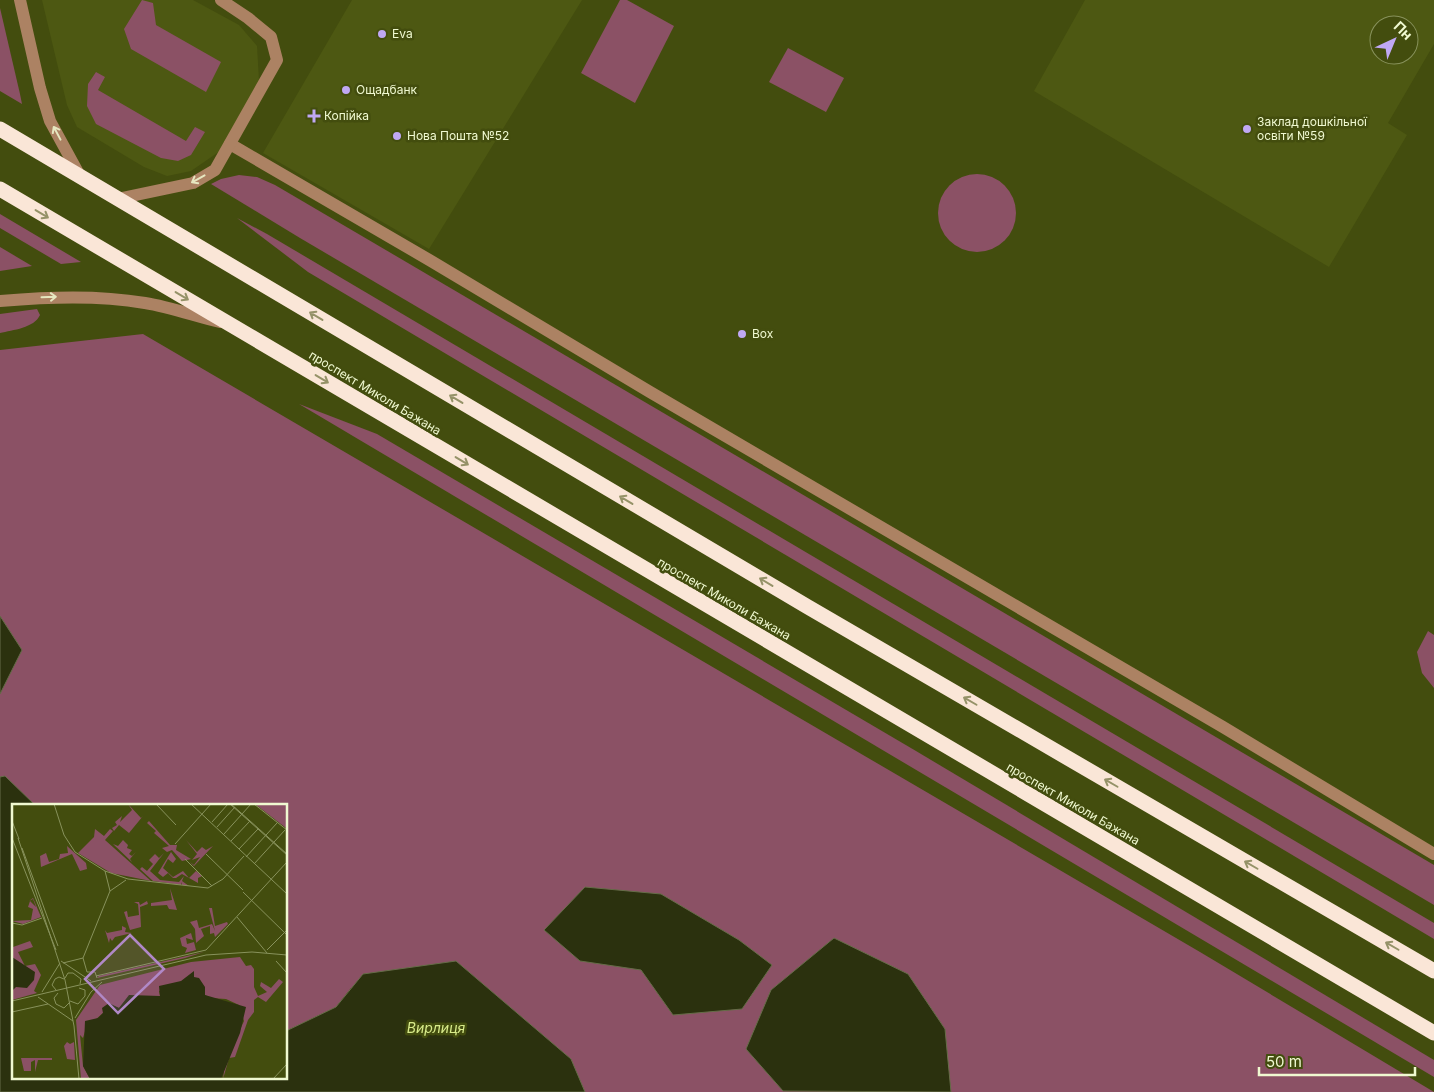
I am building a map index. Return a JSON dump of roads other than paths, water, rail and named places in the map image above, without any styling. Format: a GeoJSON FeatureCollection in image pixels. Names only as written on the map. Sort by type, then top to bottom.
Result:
{"type":"FeatureCollection","features":[{"type":"Feature","properties":{"kind":"highway"},"geometry":{"type":"LineString","coordinates":[[0,129],[808,607],[1434,971]]}},
{"type":"Feature","properties":{"kind":"highway","name":"проспект Миколи Бажана"},"geometry":{"type":"LineString","coordinates":[[0,189],[1434,1033]]}},
{"type":"Feature","properties":{"kind":"street"},"geometry":{"type":"LineString","coordinates":[[20,0],[40,88],[50,121],[80,176]]}},
{"type":"Feature","properties":{"kind":"street"},"geometry":{"type":"LineString","coordinates":[[117,199],[193,183],[215,170],[277,60],[271,37],[248,18],[221,0]]}},
{"type":"Feature","properties":{"kind":"street"},"geometry":{"type":"LineString","coordinates":[[230,144],[1206,717],[1434,854]]}},
{"type":"Feature","properties":{"kind":"street"},"geometry":{"type":"LineString","coordinates":[[0,300],[93,297],[146,303],[230,325]]}},
{"type":"Feature","properties":{"kind":"water"},"geometry":{"type":"Polygon","coordinates":[[[0,616],[22,650],[0,694],[0,616]]]}},
{"type":"Feature","properties":{"kind":"water","name":"Вирлиця"},"geometry":{"type":"Polygon","coordinates":[[[5,776],[34,804],[12,804],[12,1080],[288,1080],[288,1030],[336,1007],[363,974],[456,961],[571,1059],[585,1092],[0,1092],[0,777],[5,776]]]}},
{"type":"Feature","properties":{"kind":"water"},"geometry":{"type":"Polygon","coordinates":[[[585,887],[661,894],[739,940],[772,965],[742,1009],[673,1015],[641,970],[580,961],[544,930],[585,887]]]}},
{"type":"Feature","properties":{"kind":"water"},"geometry":{"type":"Polygon","coordinates":[[[834,938],[908,974],[945,1029],[951,1092],[783,1091],[746,1049],[771,990],[834,938]]]}},
{"type":"Feature","properties":{"kind":"place","name":"Eva"},"geometry":{"type":"Point","coordinates":[382,34]}},
{"type":"Feature","properties":{"kind":"place","name":"Ощадбанк"},"geometry":{"type":"Point","coordinates":[346,90]}},
{"type":"Feature","properties":{"kind":"place","name":"Копійка"},"geometry":{"type":"Point","coordinates":[314,116]}},
{"type":"Feature","properties":{"kind":"place","name":"Заклад дошкільної освіти №59"},"geometry":{"type":"Point","coordinates":[1247,129]}},
{"type":"Feature","properties":{"kind":"place","name":"Нова Пошта №52"},"geometry":{"type":"Point","coordinates":[397,136]}},
{"type":"Feature","properties":{"kind":"place","name":"Box"},"geometry":{"type":"Point","coordinates":[742,334]}}]}
